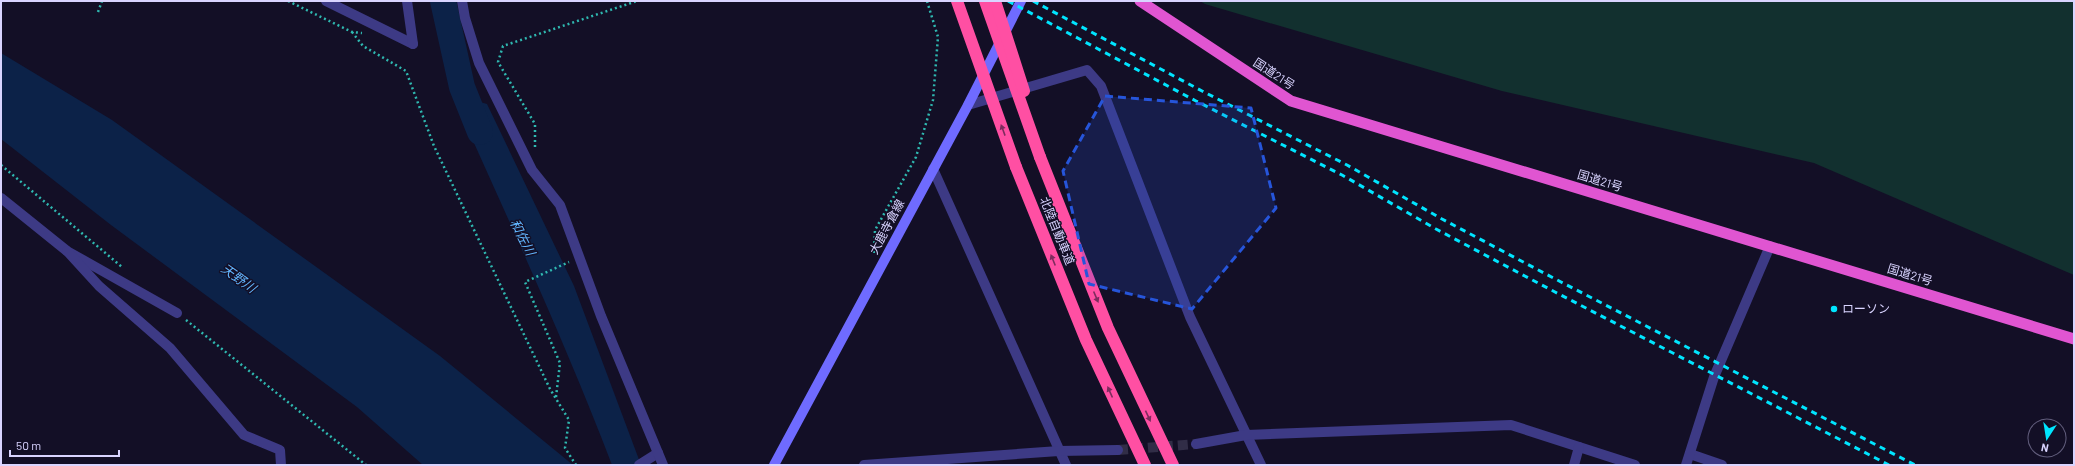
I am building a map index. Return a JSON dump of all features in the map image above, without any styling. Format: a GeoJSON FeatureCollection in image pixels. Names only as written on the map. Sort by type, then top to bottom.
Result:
{"type":"FeatureCollection","features":[{"type":"Feature","properties":{"kind":"highway"},"geometry":{"type":"LineString","coordinates":[[951,1],[987,88]]}},
{"type":"Feature","properties":{"kind":"highway","name":"北陸自動車道"},"geometry":{"type":"LineString","coordinates":[[957,1],[1016,167],[1086,340],[1145,465]]}},
{"type":"Feature","properties":{"kind":"highway","name":"北陸自動車道"},"geometry":{"type":"LineString","coordinates":[[985,1],[1087,276],[1136,389],[1173,465]]}},
{"type":"Feature","properties":{"kind":"highway"},"geometry":{"type":"LineString","coordinates":[[995,1],[1043,156]]}},
{"type":"Feature","properties":{"kind":"highway","name":"国道21号"},"geometry":{"type":"LineString","coordinates":[[1140,1],[1291,101],[2074,338]]}},
{"type":"Feature","properties":{"kind":"main road","name":"大鹿寺倉線"},"geometry":{"type":"LineString","coordinates":[[774,465],[968,105],[1022,1]]}},
{"type":"Feature","properties":{"kind":"street"},"geometry":{"type":"LineString","coordinates":[[326,1],[413,44],[407,1]]}},
{"type":"Feature","properties":{"kind":"street"},"geometry":{"type":"LineString","coordinates":[[462,1],[465,18],[479,63],[532,170],[560,204],[602,316],[663,465]]}},
{"type":"Feature","properties":{"kind":"street"},"geometry":{"type":"LineString","coordinates":[[968,105],[1087,70],[1101,86],[1190,317],[1261,465]]}},
{"type":"Feature","properties":{"kind":"street"},"geometry":{"type":"LineString","coordinates":[[933,169],[1066,465]]}},
{"type":"Feature","properties":{"kind":"street"},"geometry":{"type":"LineString","coordinates":[[1,198],[67,251],[99,286],[170,348],[244,435],[280,450],[280,465]]}},
{"type":"Feature","properties":{"kind":"street"},"geometry":{"type":"LineString","coordinates":[[1686,465],[1714,377],[1770,246]]}},
{"type":"Feature","properties":{"kind":"street"},"geometry":{"type":"LineString","coordinates":[[67,251],[177,313]]}},
{"type":"Feature","properties":{"kind":"street"},"geometry":{"type":"LineString","coordinates":[[1196,444],[1246,435],[1511,425],[1635,465]]}},
{"type":"Feature","properties":{"kind":"street"},"geometry":{"type":"LineString","coordinates":[[1574,465],[1579,447]]}},
{"type":"Feature","properties":{"kind":"street"},"geometry":{"type":"LineString","coordinates":[[864,465],[1059,451],[1118,450]]}},
{"type":"Feature","properties":{"kind":"street"},"geometry":{"type":"LineString","coordinates":[[643,463],[658,454]]}},
{"type":"Feature","properties":{"kind":"street"},"geometry":{"type":"LineString","coordinates":[[1690,454],[1722,465]]}},
{"type":"Feature","properties":{"kind":"path"},"geometry":{"type":"LineString","coordinates":[[98,12],[102,1]]}},
{"type":"Feature","properties":{"kind":"path"},"geometry":{"type":"LineString","coordinates":[[528,162],[535,152],[535,124],[498,62],[503,46],[637,1]]}},
{"type":"Feature","properties":{"kind":"path"},"geometry":{"type":"LineString","coordinates":[[874,255],[875,230],[916,157],[932,100],[938,37],[927,1]]}},
{"type":"Feature","properties":{"kind":"path"},"geometry":{"type":"LineString","coordinates":[[352,32],[363,46],[406,71],[434,146],[556,398],[569,420],[565,448],[576,465]]}},
{"type":"Feature","properties":{"kind":"path"},"geometry":{"type":"LineString","coordinates":[[1,165],[128,272]]}},
{"type":"Feature","properties":{"kind":"path"},"geometry":{"type":"LineString","coordinates":[[556,398],[560,363],[525,282],[572,261]]}},
{"type":"Feature","properties":{"kind":"path"},"geometry":{"type":"LineString","coordinates":[[177,313],[366,465]]}},
{"type":"Feature","properties":{"kind":"highlighted area"},"geometry":{"type":"Polygon","coordinates":[[[1105,96],[1251,108],[1276,208],[1192,309],[1089,284],[1063,171],[1105,96]]]}},
{"type":"Feature","properties":{"kind":"green space"},"geometry":{"type":"Polygon","coordinates":[[[1200,1],[2074,1],[2074,275],[1814,163],[1502,91],[1205,4],[1200,1]]]}},
{"type":"Feature","properties":{"kind":"water","name":"天野川"},"geometry":{"type":"Polygon","coordinates":[[[1,53],[112,120],[440,356],[573,465],[423,465],[357,407],[111,225],[1,139],[1,53]]]}},
{"type":"Feature","properties":{"kind":"water"},"geometry":{"type":"Polygon","coordinates":[[[452,94],[487,104],[574,286],[641,465],[612,465],[555,325],[452,94]]]}},
{"type":"Feature","properties":{"kind":"waterway","name":"和佐川"},"geometry":{"type":"LineString","coordinates":[[443,1],[462,87],[480,132]]}},
{"type":"Feature","properties":{"kind":"tunnel"},"geometry":{"type":"LineString","coordinates":[[1118,450],[1196,444]]}},
{"type":"Feature","properties":{"kind":"railway"},"geometry":{"type":"LineString","coordinates":[[1008,1],[1196,101],[1342,175],[1436,229],[1555,292],[1889,465]]}},
{"type":"Feature","properties":{"kind":"railway"},"geometry":{"type":"LineString","coordinates":[[1033,1],[1202,91],[1347,165],[1442,219],[1561,282],[1915,465]]}},
{"type":"Feature","properties":{"kind":"place","name":"ローソン"},"geometry":{"type":"Point","coordinates":[1834,309]}}]}
